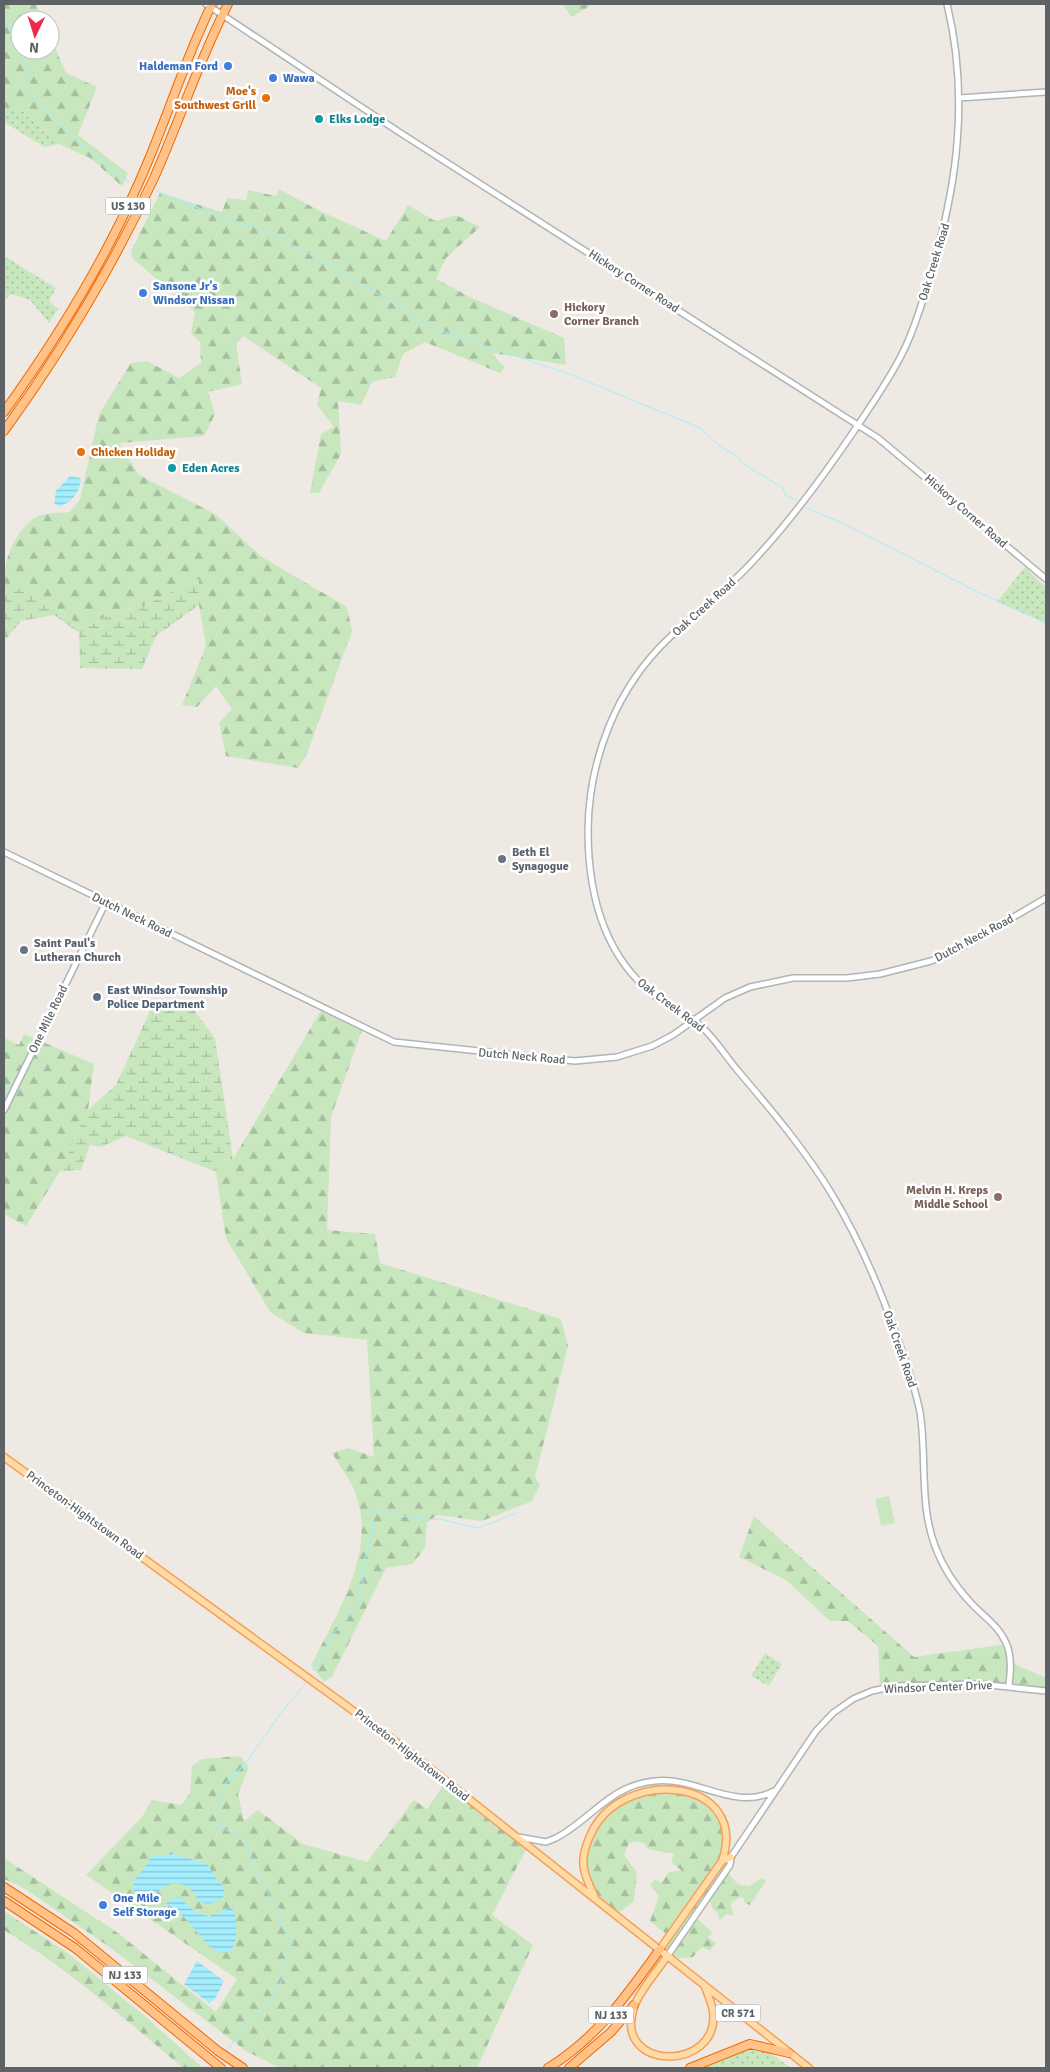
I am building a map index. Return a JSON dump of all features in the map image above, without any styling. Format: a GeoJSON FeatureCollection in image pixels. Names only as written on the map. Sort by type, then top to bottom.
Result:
{"type":"FeatureCollection","features":[{"type":"Feature","properties":{"kind":"highway","name":"US 130"},"geometry":{"type":"LineString","coordinates":[[4,431],[86,310],[123,240],[160,162],[205,51],[228,4]]}},
{"type":"Feature","properties":{"kind":"highway","name":"US 130"},"geometry":{"type":"LineString","coordinates":[[4,412],[60,329],[111,241],[154,148],[210,5]]}},
{"type":"Feature","properties":{"kind":"highway","name":"NJ 133"},"geometry":{"type":"LineString","coordinates":[[4,1887],[74,1933],[218,2051],[243,2068]]}},
{"type":"Feature","properties":{"kind":"highway","name":"NJ 133"},"geometry":{"type":"LineString","coordinates":[[4,1901],[67,1942],[222,2068]]}},
{"type":"Feature","properties":{"kind":"highway","name":"NJ 133"},"geometry":{"type":"LineString","coordinates":[[548,2068],[582,2044],[610,2017],[660,1949]]}},
{"type":"Feature","properties":{"kind":"highway","name":"NJ 133"},"geometry":{"type":"LineString","coordinates":[[570,2068],[611,2032],[634,2005]]}},
{"type":"Feature","properties":{"kind":"highway"},"geometry":{"type":"LineString","coordinates":[[690,2068],[750,2044],[789,2053]]}},
{"type":"Feature","properties":{"kind":"main road","name":"Princeton-Hightstown Road"},"geometry":{"type":"LineString","coordinates":[[4,1456],[403,1746],[808,2068]]}},
{"type":"Feature","properties":{"kind":"main road"},"geometry":{"type":"LineString","coordinates":[[596,1899],[584,1866],[589,1839],[597,1824],[609,1810],[623,1799],[641,1792],[663,1788],[680,1790],[702,1799],[713,1807],[722,1819],[727,1833],[727,1846],[722,1861]]}},
{"type":"Feature","properties":{"kind":"main road","name":"Windsor Center Drive"},"geometry":{"type":"LineString","coordinates":[[660,1949],[722,1861],[731,1856]]}},
{"type":"Feature","properties":{"kind":"main road","name":"NJ 133"},"geometry":{"type":"LineString","coordinates":[[634,2005],[668,1955]]}},
{"type":"Feature","properties":{"kind":"main road"},"geometry":{"type":"LineString","coordinates":[[634,2005],[632,2034],[640,2050],[648,2057],[660,2062],[679,2061],[692,2057],[701,2049],[712,2029],[713,2012],[704,1986]]}},
{"type":"Feature","properties":{"kind":"street","name":"Oak Creek Road"},"geometry":{"type":"LineString","coordinates":[[947,4],[957,60],[959,98],[958,142],[953,190],[943,233],[916,322],[900,359],[858,425],[809,496],[743,572],[668,639],[648,661],[621,702],[602,745],[592,790],[588,831],[590,868],[599,916],[611,943],[634,976],[663,1002],[704,1029],[799,1144],[834,1198],[872,1268],[915,1391],[922,1431],[927,1517],[932,1540],[944,1566],[959,1589],[1003,1636],[1010,1659],[1009,1686]]}},
{"type":"Feature","properties":{"kind":"street","name":"Hickory Corner Road"},"geometry":{"type":"LineString","coordinates":[[210,5],[222,15],[407,137],[858,425],[906,460],[1046,579]]}},
{"type":"Feature","properties":{"kind":"street"},"geometry":{"type":"LineString","coordinates":[[959,98],[1046,92]]}},
{"type":"Feature","properties":{"kind":"street","name":"Dutch Neck Road"},"geometry":{"type":"LineString","coordinates":[[4,852],[394,1042],[524,1057],[593,1061],[617,1057],[647,1048],[673,1035],[737,992],[766,983],[793,978],[864,977],[900,970],[931,960],[967,944],[1046,898]]}},
{"type":"Feature","properties":{"kind":"street","name":"One Mile Road"},"geometry":{"type":"LineString","coordinates":[[4,1110],[106,902]]}},
{"type":"Feature","properties":{"kind":"street","name":"Windsor Center Drive"},"geometry":{"type":"LineString","coordinates":[[668,1955],[730,1865],[731,1856],[823,1723],[843,1705],[862,1694],[895,1686],[966,1684],[1009,1686],[1046,1691]]}},
{"type":"Feature","properties":{"kind":"street"},"geometry":{"type":"LineString","coordinates":[[515,1836],[540,1841],[556,1838],[566,1833],[619,1791],[654,1781],[686,1782],[742,1799],[761,1797],[777,1790]]}},
{"type":"Feature","properties":{"kind":"green space"},"geometry":{"type":"Polygon","coordinates":[[[4,4],[35,4],[38,10],[10,10],[10,60],[60,59],[66,73],[97,87],[78,135],[128,173],[122,186],[90,158],[59,144],[21,109],[4,107],[4,4]]]}},
{"type":"Feature","properties":{"kind":"green space"},"geometry":{"type":"Polygon","coordinates":[[[562,4],[593,4],[572,17],[562,4]]]}},
{"type":"Feature","properties":{"kind":"green space"},"geometry":{"type":"Polygon","coordinates":[[[4,107],[21,109],[59,144],[44,147],[4,122],[4,107]]]}},
{"type":"Feature","properties":{"kind":"green space"},"geometry":{"type":"Polygon","coordinates":[[[279,189],[316,209],[386,241],[408,205],[435,221],[456,215],[480,227],[446,258],[436,279],[472,298],[564,338],[566,365],[493,353],[505,367],[500,373],[425,342],[403,354],[395,377],[372,382],[361,405],[338,401],[341,454],[319,493],[310,493],[321,434],[334,427],[317,405],[321,388],[243,336],[236,344],[242,384],[208,392],[215,414],[204,436],[119,443],[139,475],[215,514],[262,557],[347,607],[352,631],[306,756],[298,768],[226,756],[219,723],[232,709],[216,686],[197,707],[182,705],[206,646],[199,605],[199,579],[147,604],[104,617],[84,629],[60,610],[4,582],[6,564],[12,546],[22,530],[38,516],[70,512],[80,499],[99,414],[131,363],[147,361],[179,378],[201,363],[200,342],[191,333],[195,312],[132,258],[131,251],[160,193],[222,212],[227,198],[246,200],[248,190],[276,196],[279,189]]]}},
{"type":"Feature","properties":{"kind":"green space"},"geometry":{"type":"Polygon","coordinates":[[[4,256],[56,288],[49,301],[58,309],[49,323],[30,300],[12,294],[4,300],[4,256]]]}},
{"type":"Feature","properties":{"kind":"green space"},"geometry":{"type":"Polygon","coordinates":[[[1025,567],[1046,588],[1046,623],[997,602],[1025,567]]]}},
{"type":"Feature","properties":{"kind":"green space"},"geometry":{"type":"Polygon","coordinates":[[[199,579],[199,605],[156,636],[142,669],[80,668],[79,633],[54,615],[21,621],[4,639],[4,582],[60,610],[84,629],[104,617],[147,604],[199,579]]]}},
{"type":"Feature","properties":{"kind":"green space"},"geometry":{"type":"Polygon","coordinates":[[[155,1000],[190,1005],[215,1038],[233,1159],[220,1160],[216,1172],[126,1136],[101,1147],[90,1145],[81,1170],[60,1171],[88,1110],[116,1085],[155,1000]]]}},
{"type":"Feature","properties":{"kind":"green space"},"geometry":{"type":"Polygon","coordinates":[[[323,1007],[363,1027],[331,1117],[327,1230],[375,1234],[380,1263],[561,1319],[568,1346],[535,1477],[540,1485],[532,1501],[482,1521],[438,1515],[427,1522],[425,1548],[412,1564],[386,1568],[332,1677],[324,1682],[311,1666],[351,1582],[358,1560],[361,1537],[361,1515],[355,1492],[332,1453],[348,1448],[374,1457],[367,1340],[304,1333],[270,1312],[226,1238],[216,1172],[220,1160],[233,1159],[323,1007]]]}},
{"type":"Feature","properties":{"kind":"green space"},"geometry":{"type":"Polygon","coordinates":[[[24,1034],[94,1064],[88,1110],[60,1171],[26,1226],[4,1214],[4,1038],[19,1045],[24,1034]]]}},
{"type":"Feature","properties":{"kind":"green space"},"geometry":{"type":"Polygon","coordinates":[[[889,1496],[895,1523],[881,1526],[875,1499],[889,1496]]]}},
{"type":"Feature","properties":{"kind":"green space"},"geometry":{"type":"Polygon","coordinates":[[[754,1516],[914,1657],[1007,1644],[1010,1662],[1046,1678],[1046,1689],[984,1682],[880,1685],[878,1646],[848,1621],[830,1621],[786,1580],[739,1557],[754,1516]]]}},
{"type":"Feature","properties":{"kind":"green space"},"geometry":{"type":"Polygon","coordinates":[[[765,1653],[782,1664],[769,1686],[751,1676],[765,1653]]]}},
{"type":"Feature","properties":{"kind":"green space"},"geometry":{"type":"Polygon","coordinates":[[[240,1756],[249,1767],[238,1794],[244,1821],[258,1810],[303,1844],[367,1862],[414,1800],[427,1809],[447,1780],[527,1848],[492,1915],[533,1945],[477,2068],[280,2068],[246,2051],[108,1946],[22,1887],[4,1879],[4,1858],[118,1933],[216,2012],[237,1979],[86,1875],[142,1817],[152,1800],[181,1805],[190,1793],[192,1766],[202,1759],[240,1756]]]}},
{"type":"Feature","properties":{"kind":"green space"},"geometry":{"type":"Polygon","coordinates":[[[672,1789],[707,1802],[726,1826],[723,1845],[724,1863],[726,1869],[736,1882],[740,1885],[749,1886],[762,1878],[766,1881],[750,1905],[745,1903],[743,1897],[731,1903],[733,1916],[726,1914],[722,1919],[719,1919],[708,1898],[695,1917],[712,1932],[708,1938],[716,1943],[710,1951],[702,1947],[693,1957],[673,1959],[660,1949],[669,1936],[650,1921],[659,1896],[650,1885],[656,1879],[661,1883],[669,1872],[682,1871],[671,1862],[674,1854],[647,1849],[645,1844],[637,1841],[629,1843],[624,1855],[637,1873],[634,1901],[616,1915],[596,1899],[584,1859],[597,1824],[628,1796],[672,1789]]]}},
{"type":"Feature","properties":{"kind":"green space"},"geometry":{"type":"Polygon","coordinates":[[[4,1911],[69,1954],[147,2018],[203,2068],[183,2068],[74,1978],[4,1930],[4,1911]]]}},
{"type":"Feature","properties":{"kind":"green space"},"geometry":{"type":"Polygon","coordinates":[[[752,2048],[767,2051],[791,2068],[703,2068],[752,2048]]]}},
{"type":"Feature","properties":{"kind":"water"},"geometry":{"type":"Polygon","coordinates":[[[70,476],[80,478],[78,490],[70,501],[58,506],[54,503],[56,491],[70,476]]]}},
{"type":"Feature","properties":{"kind":"water"},"geometry":{"type":"Polygon","coordinates":[[[173,1854],[207,1864],[219,1882],[225,1887],[223,1898],[213,1903],[206,1903],[200,1901],[188,1887],[181,1884],[172,1884],[163,1888],[152,1897],[137,1898],[133,1886],[150,1857],[173,1854]]]}},
{"type":"Feature","properties":{"kind":"water"},"geometry":{"type":"Polygon","coordinates":[[[179,1897],[195,1912],[210,1917],[232,1907],[236,1929],[235,1941],[231,1951],[222,1953],[216,1951],[179,1912],[165,1904],[179,1897]]]}},
{"type":"Feature","properties":{"kind":"water"},"geometry":{"type":"Polygon","coordinates":[[[197,1961],[224,1981],[215,1999],[209,2003],[184,1984],[197,1961]]]}},
{"type":"Feature","properties":{"kind":"waterway"},"geometry":{"type":"LineString","coordinates":[[4,16],[30,75],[29,96],[52,114],[68,135],[129,182]]}},
{"type":"Feature","properties":{"kind":"waterway"},"geometry":{"type":"LineString","coordinates":[[156,191],[229,220],[253,226],[283,240],[335,268],[433,328],[572,375],[700,428],[721,447],[737,456],[742,463],[783,488],[785,495],[797,500]]}},
{"type":"Feature","properties":{"kind":"waterway"},"geometry":{"type":"LineString","coordinates":[[807,508],[840,522],[980,593],[1046,623]]}},
{"type":"Feature","properties":{"kind":"waterway"},"geometry":{"type":"LineString","coordinates":[[313,1670],[335,1631],[341,1627],[357,1605],[363,1582],[362,1568],[373,1530],[371,1513],[387,1513],[425,1520],[440,1519],[478,1528],[517,1513]]}},
{"type":"Feature","properties":{"kind":"waterway"},"geometry":{"type":"LineString","coordinates":[[227,2051],[248,2020],[274,1995],[282,1980],[285,1961],[293,1943],[281,1925],[279,1908],[271,1899],[242,1838],[217,1823],[219,1800],[225,1784],[246,1763],[280,1714],[306,1683]]}},
{"type":"Feature","properties":{"kind":"place","name":"Haldeman Ford"},"geometry":{"type":"Point","coordinates":[228,66]}},
{"type":"Feature","properties":{"kind":"place","name":"Wawa"},"geometry":{"type":"Point","coordinates":[273,78]}},
{"type":"Feature","properties":{"kind":"place","name":"Moe's Southwest Grill"},"geometry":{"type":"Point","coordinates":[266,98]}},
{"type":"Feature","properties":{"kind":"place","name":"Elks Lodge"},"geometry":{"type":"Point","coordinates":[319,119]}},
{"type":"Feature","properties":{"kind":"place","name":"Sansone Jr's Windsor Nissan"},"geometry":{"type":"Point","coordinates":[143,293]}},
{"type":"Feature","properties":{"kind":"place","name":"Hickory Corner Branch"},"geometry":{"type":"Point","coordinates":[554,314]}},
{"type":"Feature","properties":{"kind":"place","name":"Chicken Holiday"},"geometry":{"type":"Point","coordinates":[81,452]}},
{"type":"Feature","properties":{"kind":"place","name":"Eden Acres"},"geometry":{"type":"Point","coordinates":[172,468]}},
{"type":"Feature","properties":{"kind":"place","name":"Beth El Synagogue"},"geometry":{"type":"Point","coordinates":[502,859]}},
{"type":"Feature","properties":{"kind":"place","name":"Saint Paul's Lutheran Church"},"geometry":{"type":"Point","coordinates":[24,950]}},
{"type":"Feature","properties":{"kind":"place","name":"East Windsor Township Police Department"},"geometry":{"type":"Point","coordinates":[97,997]}},
{"type":"Feature","properties":{"kind":"place","name":"Melvin H. Kreps Middle School"},"geometry":{"type":"Point","coordinates":[998,1197]}},
{"type":"Feature","properties":{"kind":"place","name":"One Mile Self Storage"},"geometry":{"type":"Point","coordinates":[103,1905]}}]}
